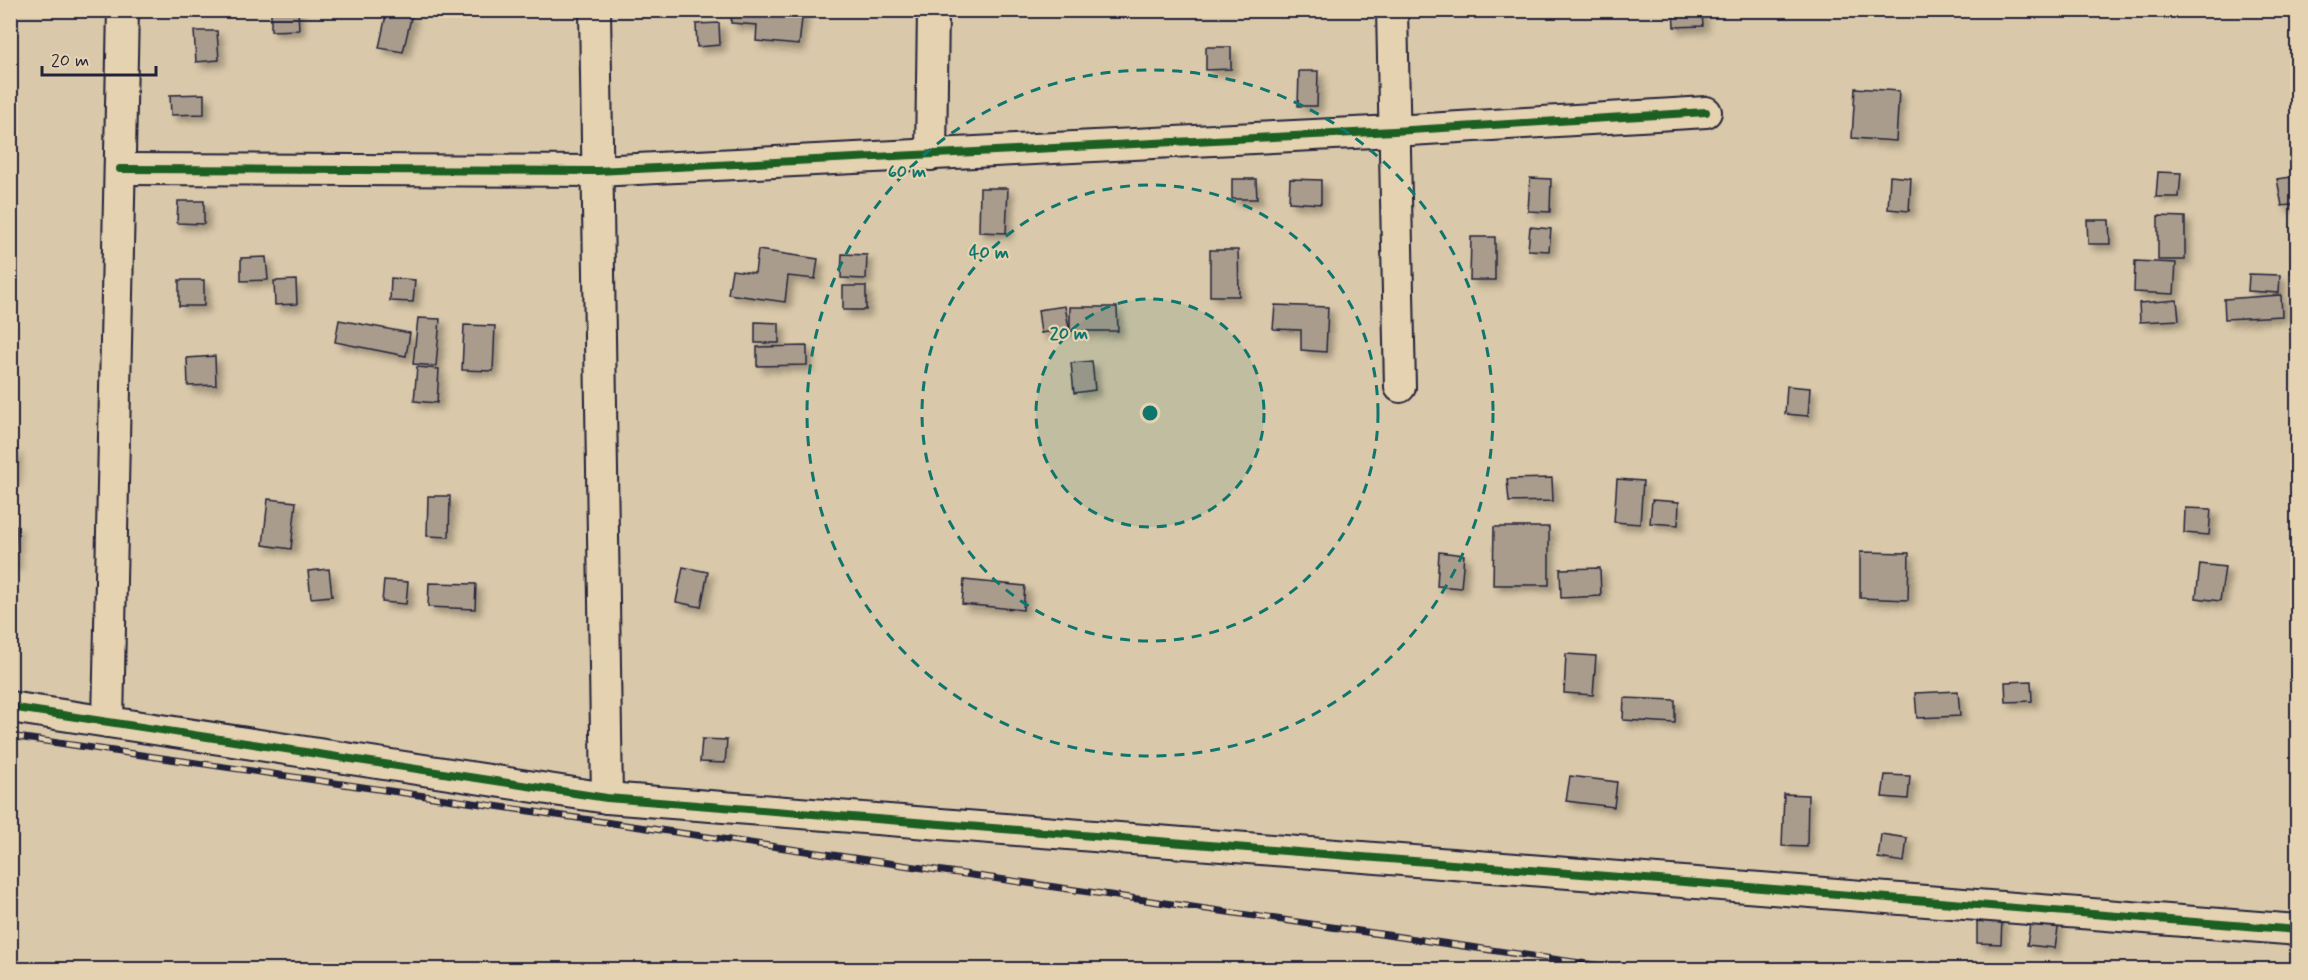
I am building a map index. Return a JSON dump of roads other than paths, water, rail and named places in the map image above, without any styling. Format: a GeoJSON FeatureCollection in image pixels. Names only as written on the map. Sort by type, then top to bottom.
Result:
{"type":"FeatureCollection","features":[{"type":"Feature","properties":{"kind":"street"},"geometry":{"type":"LineString","coordinates":[[108,722],[123,10]]}},
{"type":"Feature","properties":{"kind":"street"},"geometry":{"type":"LineString","coordinates":[[595,10],[607,798]]}},
{"type":"Feature","properties":{"kind":"street"},"geometry":{"type":"LineString","coordinates":[[931,155],[933,10]]}},
{"type":"Feature","properties":{"kind":"street"},"geometry":{"type":"LineString","coordinates":[[1392,10],[1400,387]]}},
{"type":"Feature","properties":{"kind":"street"},"geometry":{"type":"LineString","coordinates":[[120,169],[597,171],[1394,131],[1706,112]]}},
{"type":"Feature","properties":{"kind":"street"},"geometry":{"type":"LineString","coordinates":[[10,706],[607,798],[2298,930]]}},
{"type":"Feature","properties":{"kind":"railway"},"geometry":{"type":"LineString","coordinates":[[10,736],[1629,970]]}}]}
